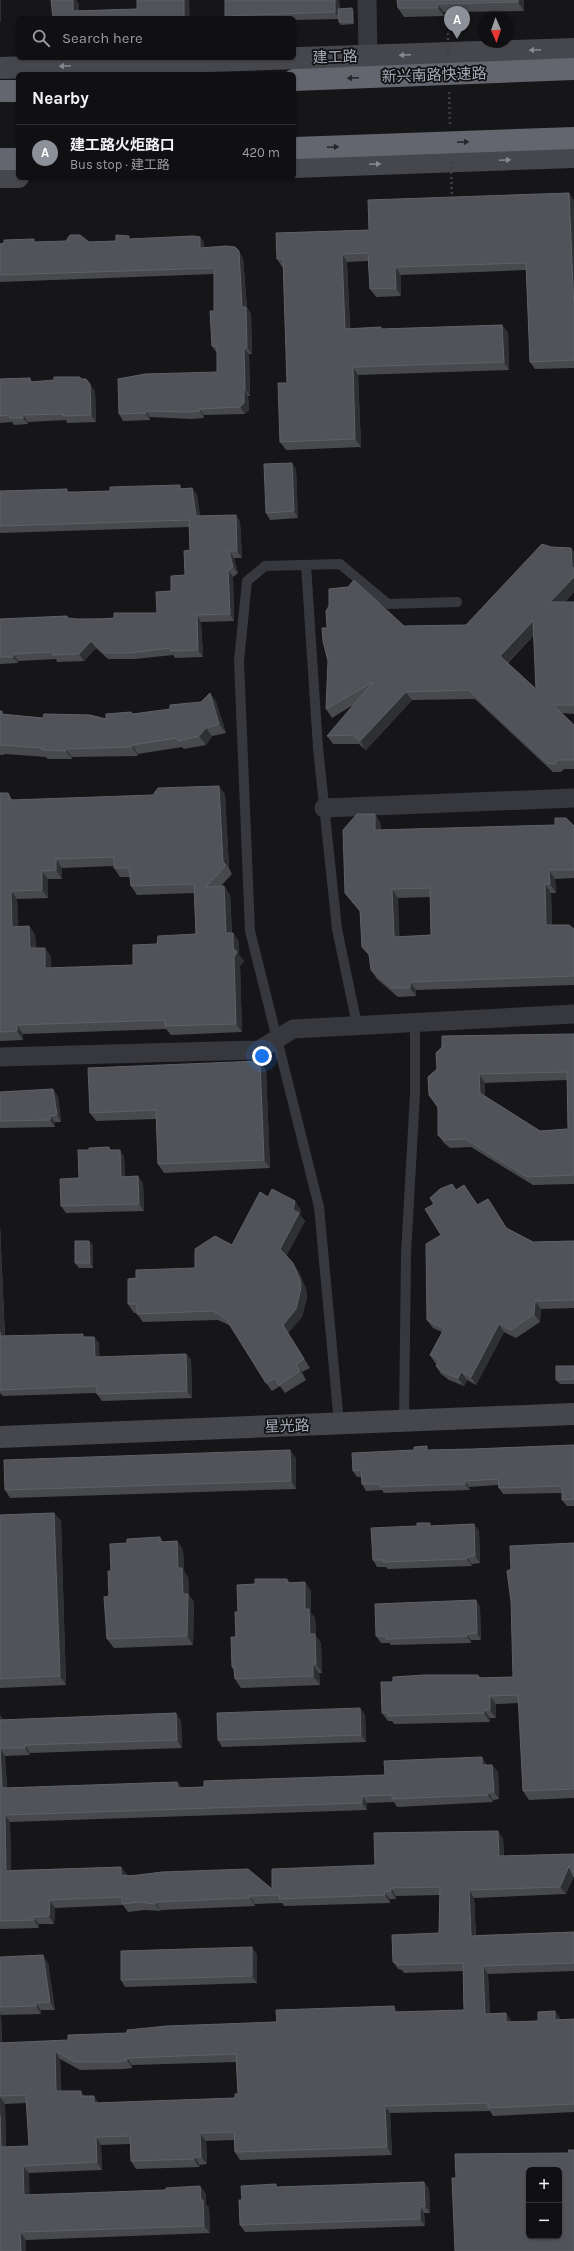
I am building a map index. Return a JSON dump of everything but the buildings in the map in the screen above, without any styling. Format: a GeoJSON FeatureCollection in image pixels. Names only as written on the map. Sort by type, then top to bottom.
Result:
{"type":"FeatureCollection","features":[{"type":"Feature","properties":{"kind":"highway","name":"新兴南路快速路"},"geometry":{"type":"LineString","coordinates":[[296,80],[574,69]]}},
{"type":"Feature","properties":{"kind":"highway"},"geometry":{"type":"LineString","coordinates":[[0,91],[16,91]]}},
{"type":"Feature","properties":{"kind":"highway"},"geometry":{"type":"LineString","coordinates":[[296,148],[574,138]]}},
{"type":"Feature","properties":{"kind":"highway"},"geometry":{"type":"LineString","coordinates":[[0,159],[16,159]]}},
{"type":"Feature","properties":{"kind":"main road","name":"建工路"},"geometry":{"type":"LineString","coordinates":[[296,58],[574,49]]}},
{"type":"Feature","properties":{"kind":"main road","name":"建工路"},"geometry":{"type":"LineString","coordinates":[[0,68],[245,60]]}},
{"type":"Feature","properties":{"kind":"main road"},"geometry":{"type":"LineString","coordinates":[[296,167],[574,157]]}},
{"type":"Feature","properties":{"kind":"main road"},"geometry":{"type":"LineString","coordinates":[[0,178],[16,177]]}},
{"type":"Feature","properties":{"kind":"main road","name":"星光路"},"geometry":{"type":"LineString","coordinates":[[0,1437],[574,1414]]}},
{"type":"Feature","properties":{"kind":"street"},"geometry":{"type":"LineString","coordinates":[[367,0],[368,56]]}},
{"type":"Feature","properties":{"kind":"street"},"geometry":{"type":"LineString","coordinates":[[324,808],[574,798]]}},
{"type":"Feature","properties":{"kind":"street"},"geometry":{"type":"LineString","coordinates":[[0,1057],[259,1050],[293,1029],[574,1014]]}},
{"type":"Feature","properties":{"kind":"lane"},"geometry":{"type":"LineString","coordinates":[[339,1424],[320,1208],[250,931],[238,661],[247,581],[265,566],[340,564],[388,604],[457,602]]}},
{"type":"Feature","properties":{"kind":"lane"},"geometry":{"type":"LineString","coordinates":[[306,565],[318,748],[337,929],[357,1026]]}},
{"type":"Feature","properties":{"kind":"lane"},"geometry":{"type":"LineString","coordinates":[[404,1421],[406,1254],[415,1094],[415,1023]]}},
{"type":"Feature","properties":{"kind":"path"},"geometry":{"type":"LineString","coordinates":[[448,33],[448,56]]}},
{"type":"Feature","properties":{"kind":"path"},"geometry":{"type":"LineString","coordinates":[[449,88],[450,128]]}},
{"type":"Feature","properties":{"kind":"path"},"geometry":{"type":"LineString","coordinates":[[451,160],[452,199]]}},
{"type":"Feature","properties":{"kind":"place","name":"建工路火炬路口"},"geometry":{"type":"Point","coordinates":[457,39]}}]}
